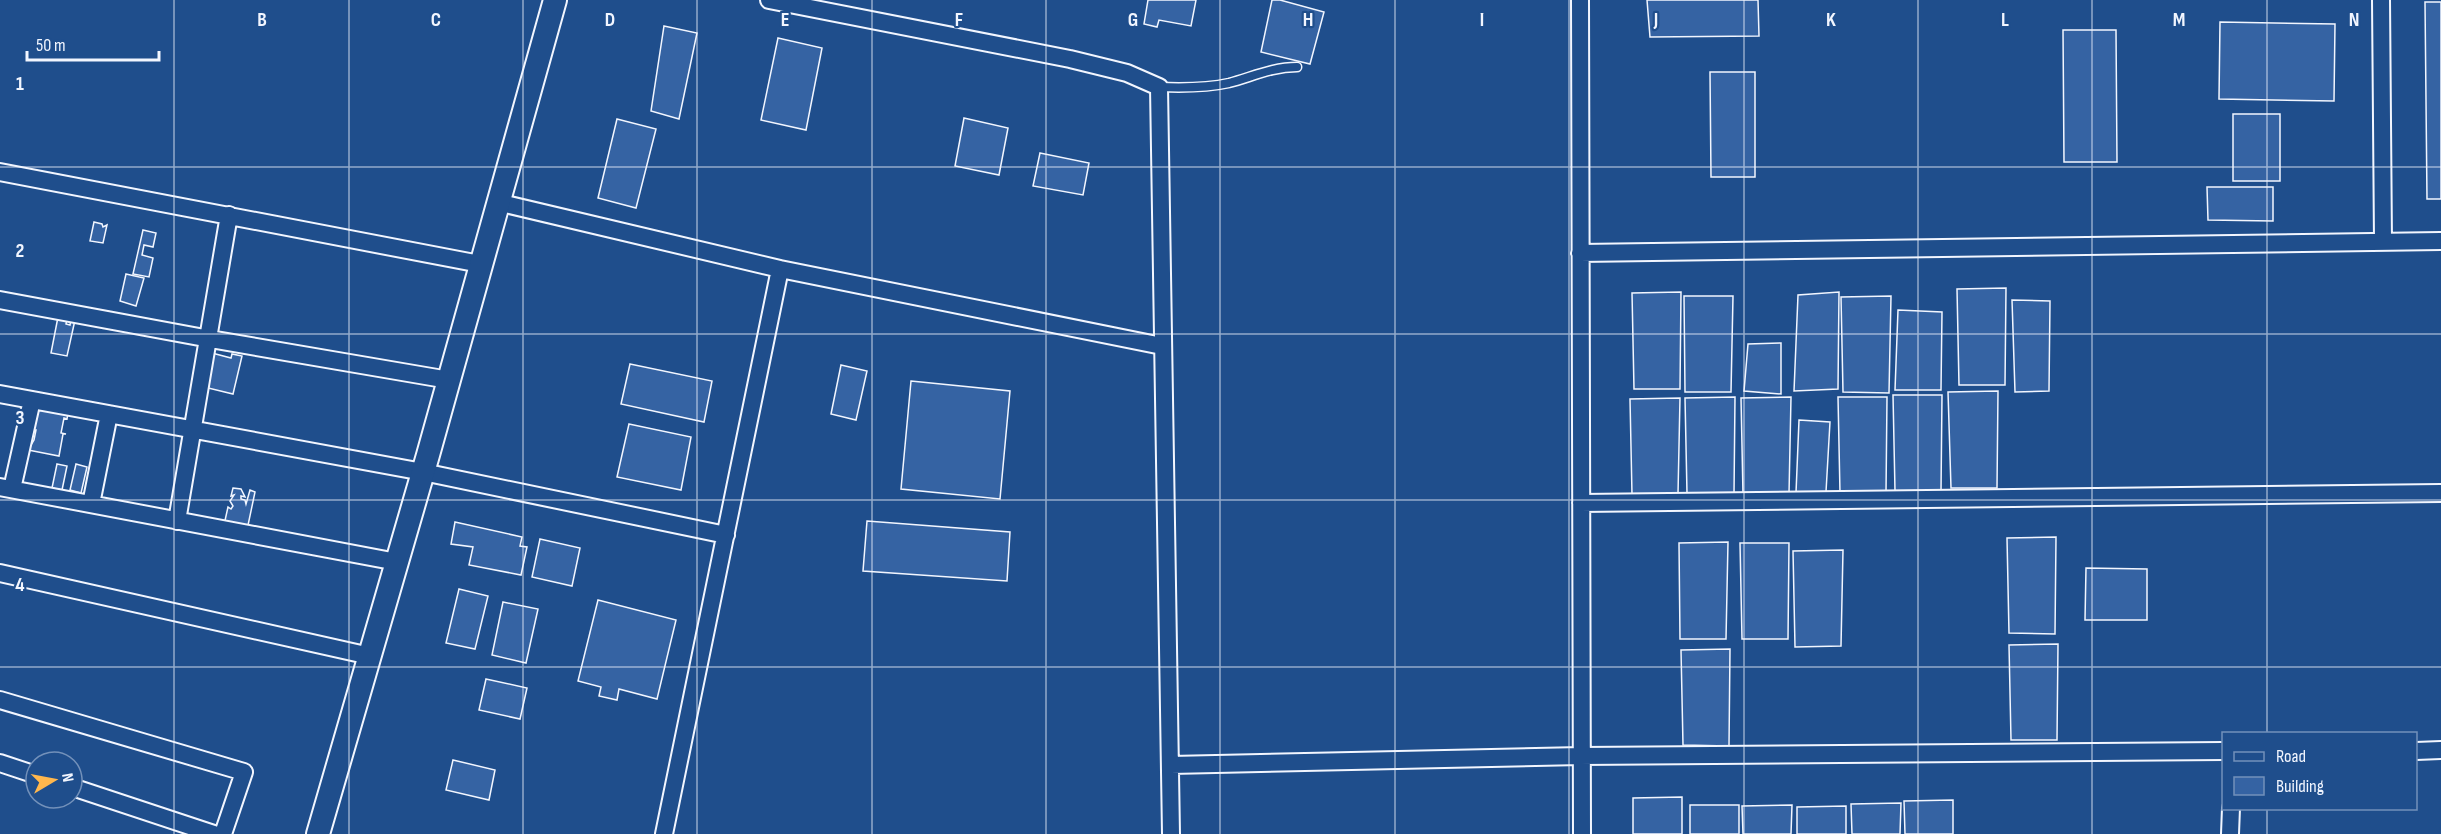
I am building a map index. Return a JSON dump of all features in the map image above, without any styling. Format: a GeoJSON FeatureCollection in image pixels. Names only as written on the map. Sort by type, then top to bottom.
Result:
{"type":"FeatureCollection","features":[{"type":"Feature","properties":{"kind":"main road"},"geometry":{"type":"LineString","coordinates":[[318,834],[423,472],[555,0]]}},
{"type":"Feature","properties":{"kind":"street"},"geometry":{"type":"LineString","coordinates":[[769,0],[1070,59],[1126,73],[1159,87],[1171,834]]}},
{"type":"Feature","properties":{"kind":"street"},"geometry":{"type":"LineString","coordinates":[[1580,0],[1582,834]]}},
{"type":"Feature","properties":{"kind":"street"},"geometry":{"type":"LineString","coordinates":[[2381,0],[2383,242]]}},
{"type":"Feature","properties":{"kind":"street"},"geometry":{"type":"LineString","coordinates":[[0,172],[480,264]]}},
{"type":"Feature","properties":{"kind":"street"},"geometry":{"type":"LineString","coordinates":[[498,202],[780,269],[1162,346]]}},
{"type":"Feature","properties":{"kind":"street"},"geometry":{"type":"LineString","coordinates":[[177,520],[210,339],[229,215]]}},
{"type":"Feature","properties":{"kind":"street"},"geometry":{"type":"LineString","coordinates":[[1580,253],[2441,241]]}},
{"type":"Feature","properties":{"kind":"street"},"geometry":{"type":"LineString","coordinates":[[664,834],[780,269]]}},
{"type":"Feature","properties":{"kind":"street"},"geometry":{"type":"LineString","coordinates":[[0,300],[449,380]]}},
{"type":"Feature","properties":{"kind":"street"},"geometry":{"type":"LineString","coordinates":[[0,394],[423,472],[726,535]]}},
{"type":"Feature","properties":{"kind":"street"},"geometry":{"type":"LineString","coordinates":[[32,400],[6,488],[397,562]]}},
{"type":"Feature","properties":{"kind":"street"},"geometry":{"type":"LineString","coordinates":[[91,504],[108,414]]}},
{"type":"Feature","properties":{"kind":"street"},"geometry":{"type":"LineString","coordinates":[[1581,503],[2441,493]]}},
{"type":"Feature","properties":{"kind":"street"},"geometry":{"type":"LineString","coordinates":[[0,573],[370,656]]}},
{"type":"Feature","properties":{"kind":"street"},"geometry":{"type":"LineString","coordinates":[[0,700],[244,772],[223,834]]}},
{"type":"Feature","properties":{"kind":"street"},"geometry":{"type":"LineString","coordinates":[[2417,751],[2441,750]]}},
{"type":"Feature","properties":{"kind":"street"},"geometry":{"type":"LineString","coordinates":[[1171,765],[1581,756],[2222,752]]}},
{"type":"Feature","properties":{"kind":"street"},"geometry":{"type":"LineString","coordinates":[[0,763],[24,771]]}},
{"type":"Feature","properties":{"kind":"street"},"geometry":{"type":"LineString","coordinates":[[84,791],[214,834]]}},
{"type":"Feature","properties":{"kind":"street"},"geometry":{"type":"LineString","coordinates":[[2230,810],[2230,834]]}},
{"type":"Feature","properties":{"kind":"lane"},"geometry":{"type":"LineString","coordinates":[[1159,87],[1200,87],[1230,82],[1282,67],[1297,67]]}},
{"type":"Feature","properties":{"kind":"building"},"geometry":{"type":"Polygon","coordinates":[[[1148,0],[1196,0],[1191,26],[1159,20],[1157,27],[1144,24],[1148,0]]]}},
{"type":"Feature","properties":{"kind":"building"},"geometry":{"type":"Polygon","coordinates":[[[1272,0],[1324,12],[1310,64],[1261,52],[1272,0]]]}},
{"type":"Feature","properties":{"kind":"building"},"geometry":{"type":"Polygon","coordinates":[[[1647,0],[1758,0],[1759,36],[1650,37],[1647,0]]]}},
{"type":"Feature","properties":{"kind":"building"},"geometry":{"type":"Polygon","coordinates":[[[2425,2],[2441,2],[2441,199],[2427,199],[2425,2]]]}},
{"type":"Feature","properties":{"kind":"building"},"geometry":{"type":"Polygon","coordinates":[[[2220,22],[2335,24],[2334,101],[2219,99],[2220,22]]]}},
{"type":"Feature","properties":{"kind":"building"},"geometry":{"type":"Polygon","coordinates":[[[664,26],[697,33],[679,119],[651,111],[664,26]]]}},
{"type":"Feature","properties":{"kind":"building"},"geometry":{"type":"Polygon","coordinates":[[[2063,30],[2116,30],[2117,162],[2064,162],[2063,30]]]}},
{"type":"Feature","properties":{"kind":"building"},"geometry":{"type":"Polygon","coordinates":[[[778,38],[822,48],[806,130],[761,120],[778,38]]]}},
{"type":"Feature","properties":{"kind":"building"},"geometry":{"type":"Polygon","coordinates":[[[1710,72],[1755,72],[1755,177],[1711,177],[1710,72]]]}},
{"type":"Feature","properties":{"kind":"building"},"geometry":{"type":"Polygon","coordinates":[[[2233,114],[2280,114],[2280,181],[2233,181],[2233,114]]]}},
{"type":"Feature","properties":{"kind":"building"},"geometry":{"type":"Polygon","coordinates":[[[964,118],[1008,128],[999,175],[955,166],[964,118]]]}},
{"type":"Feature","properties":{"kind":"building"},"geometry":{"type":"Polygon","coordinates":[[[617,119],[656,129],[636,208],[598,198],[617,119]]]}},
{"type":"Feature","properties":{"kind":"building"},"geometry":{"type":"Polygon","coordinates":[[[1040,153],[1089,163],[1083,195],[1033,186],[1040,153]]]}},
{"type":"Feature","properties":{"kind":"building"},"geometry":{"type":"Polygon","coordinates":[[[2207,187],[2273,187],[2273,221],[2208,220],[2207,187]]]}},
{"type":"Feature","properties":{"kind":"building"},"geometry":{"type":"Polygon","coordinates":[[[94,222],[102,224],[103,227],[107,225],[103,243],[90,241],[94,222]]]}},
{"type":"Feature","properties":{"kind":"building"},"geometry":{"type":"Polygon","coordinates":[[[143,230],[156,233],[153,247],[144,245],[142,255],[153,258],[149,277],[133,274],[143,230]]]}},
{"type":"Feature","properties":{"kind":"building"},"geometry":{"type":"Polygon","coordinates":[[[126,274],[144,278],[136,306],[120,301],[126,274]]]}},
{"type":"Feature","properties":{"kind":"building"},"geometry":{"type":"Polygon","coordinates":[[[2006,288],[2005,385],[1959,385],[1957,289],[2006,288]]]}},
{"type":"Feature","properties":{"kind":"building"},"geometry":{"type":"Polygon","coordinates":[[[1681,292],[1680,389],[1634,389],[1632,293],[1681,292]]]}},
{"type":"Feature","properties":{"kind":"building"},"geometry":{"type":"Polygon","coordinates":[[[1839,292],[1838,389],[1794,391],[1798,295],[1839,292]]]}},
{"type":"Feature","properties":{"kind":"building"},"geometry":{"type":"Polygon","coordinates":[[[1684,296],[1733,296],[1731,392],[1685,392],[1684,296]]]}},
{"type":"Feature","properties":{"kind":"building"},"geometry":{"type":"Polygon","coordinates":[[[1891,296],[1889,393],[1843,392],[1841,297],[1891,296]]]}},
{"type":"Feature","properties":{"kind":"building"},"geometry":{"type":"Polygon","coordinates":[[[2012,300],[2050,301],[2049,391],[2015,392],[2012,300]]]}},
{"type":"Feature","properties":{"kind":"building"},"geometry":{"type":"Polygon","coordinates":[[[1898,310],[1942,312],[1941,390],[1895,390],[1898,310]]]}},
{"type":"Feature","properties":{"kind":"building"},"geometry":{"type":"Polygon","coordinates":[[[58,317],[67,319],[66,324],[70,325],[71,319],[75,320],[67,356],[51,353],[58,317]]]}},
{"type":"Feature","properties":{"kind":"building"},"geometry":{"type":"Polygon","coordinates":[[[1781,343],[1781,394],[1744,391],[1748,344],[1781,343]]]}},
{"type":"Feature","properties":{"kind":"building"},"geometry":{"type":"Polygon","coordinates":[[[212,353],[231,358],[232,354],[242,356],[233,394],[204,387],[212,353]]]}},
{"type":"Feature","properties":{"kind":"building"},"geometry":{"type":"Polygon","coordinates":[[[630,364],[712,381],[704,422],[621,404],[630,364]]]}},
{"type":"Feature","properties":{"kind":"building"},"geometry":{"type":"Polygon","coordinates":[[[841,365],[867,371],[856,420],[831,414],[841,365]]]}},
{"type":"Feature","properties":{"kind":"building"},"geometry":{"type":"Polygon","coordinates":[[[911,381],[1010,391],[1000,499],[901,489],[911,381]]]}},
{"type":"Feature","properties":{"kind":"building"},"geometry":{"type":"Polygon","coordinates":[[[1998,391],[1997,488],[1951,488],[1948,392],[1998,391]]]}},
{"type":"Feature","properties":{"kind":"building"},"geometry":{"type":"Polygon","coordinates":[[[1893,395],[1942,395],[1941,491],[1895,491],[1893,395]]]}},
{"type":"Feature","properties":{"kind":"building"},"geometry":{"type":"Polygon","coordinates":[[[1735,397],[1734,494],[1687,493],[1685,398],[1735,397]]]}},
{"type":"Feature","properties":{"kind":"building"},"geometry":{"type":"Polygon","coordinates":[[[1791,397],[1789,494],[1743,494],[1741,398],[1791,397]]]}},
{"type":"Feature","properties":{"kind":"building"},"geometry":{"type":"Polygon","coordinates":[[[1838,397],[1887,397],[1886,493],[1840,493],[1838,397]]]}},
{"type":"Feature","properties":{"kind":"building"},"geometry":{"type":"Polygon","coordinates":[[[1680,398],[1678,494],[1632,495],[1630,399],[1680,398]]]}},
{"type":"Feature","properties":{"kind":"building"},"geometry":{"type":"Polygon","coordinates":[[[39,402],[68,412],[67,419],[64,418],[61,433],[66,434],[63,434],[59,456],[28,450],[34,440],[36,430],[33,430],[39,402]]]}},
{"type":"Feature","properties":{"kind":"building"},"geometry":{"type":"Polygon","coordinates":[[[1799,420],[1830,422],[1826,492],[1796,493],[1799,420]]]}},
{"type":"Feature","properties":{"kind":"building"},"geometry":{"type":"Polygon","coordinates":[[[629,424],[691,437],[681,490],[617,477],[629,424]]]}},
{"type":"Feature","properties":{"kind":"building"},"geometry":{"type":"Polygon","coordinates":[[[57,464],[67,466],[62,490],[52,488],[57,464]]]}},
{"type":"Feature","properties":{"kind":"building"},"geometry":{"type":"Polygon","coordinates":[[[76,464],[87,467],[81,493],[70,490],[76,464]]]}},
{"type":"Feature","properties":{"kind":"building"},"geometry":{"type":"Polygon","coordinates":[[[233,488],[241,489],[245,497],[241,496],[241,499],[245,500],[246,504],[250,490],[255,492],[247,530],[224,525],[228,507],[231,509],[233,506],[230,501],[234,495],[231,496],[233,488]]]}},
{"type":"Feature","properties":{"kind":"building"},"geometry":{"type":"Polygon","coordinates":[[[867,521],[1010,532],[1007,581],[863,571],[867,521]]]}},
{"type":"Feature","properties":{"kind":"building"},"geometry":{"type":"Polygon","coordinates":[[[455,522],[522,537],[520,546],[527,547],[521,575],[469,565],[473,547],[451,544],[455,522]]]}},
{"type":"Feature","properties":{"kind":"building"},"geometry":{"type":"Polygon","coordinates":[[[2056,537],[2055,634],[2009,633],[2007,538],[2056,537]]]}},
{"type":"Feature","properties":{"kind":"building"},"geometry":{"type":"Polygon","coordinates":[[[540,539],[580,548],[572,586],[532,577],[540,539]]]}},
{"type":"Feature","properties":{"kind":"building"},"geometry":{"type":"Polygon","coordinates":[[[1728,542],[1726,639],[1680,639],[1679,543],[1728,542]]]}},
{"type":"Feature","properties":{"kind":"building"},"geometry":{"type":"Polygon","coordinates":[[[1740,543],[1789,543],[1788,639],[1742,639],[1740,543]]]}},
{"type":"Feature","properties":{"kind":"building"},"geometry":{"type":"Polygon","coordinates":[[[1843,550],[1841,646],[1795,647],[1793,551],[1843,550]]]}},
{"type":"Feature","properties":{"kind":"building"},"geometry":{"type":"Polygon","coordinates":[[[2086,568],[2147,569],[2147,620],[2085,620],[2086,568]]]}},
{"type":"Feature","properties":{"kind":"building"},"geometry":{"type":"Polygon","coordinates":[[[459,589],[488,596],[475,649],[446,643],[459,589]]]}},
{"type":"Feature","properties":{"kind":"building"},"geometry":{"type":"Polygon","coordinates":[[[598,600],[676,620],[657,699],[619,689],[617,700],[599,696],[601,687],[578,681],[598,600]]]}},
{"type":"Feature","properties":{"kind":"building"},"geometry":{"type":"Polygon","coordinates":[[[503,602],[538,609],[526,663],[492,655],[503,602]]]}},
{"type":"Feature","properties":{"kind":"building"},"geometry":{"type":"Polygon","coordinates":[[[2058,644],[2057,740],[2011,740],[2009,645],[2058,644]]]}},
{"type":"Feature","properties":{"kind":"building"},"geometry":{"type":"Polygon","coordinates":[[[1730,649],[1729,746],[1683,745],[1681,650],[1730,649]]]}},
{"type":"Feature","properties":{"kind":"building"},"geometry":{"type":"Polygon","coordinates":[[[486,679],[527,688],[520,719],[479,710],[486,679]]]}},
{"type":"Feature","properties":{"kind":"building"},"geometry":{"type":"Polygon","coordinates":[[[453,760],[495,770],[489,800],[446,790],[453,760]]]}},
{"type":"Feature","properties":{"kind":"building"},"geometry":{"type":"Polygon","coordinates":[[[1682,797],[1682,834],[1633,834],[1633,798],[1682,797]]]}},
{"type":"Feature","properties":{"kind":"building"},"geometry":{"type":"Polygon","coordinates":[[[1953,800],[1953,834],[1905,834],[1904,801],[1953,800]]]}},
{"type":"Feature","properties":{"kind":"building"},"geometry":{"type":"Polygon","coordinates":[[[1901,803],[1900,834],[1852,834],[1851,804],[1901,803]]]}},
{"type":"Feature","properties":{"kind":"building"},"geometry":{"type":"Polygon","coordinates":[[[1690,805],[1739,805],[1739,834],[1690,834],[1690,805]]]}},
{"type":"Feature","properties":{"kind":"building"},"geometry":{"type":"Polygon","coordinates":[[[1792,805],[1791,834],[1743,834],[1742,806],[1792,805]]]}},
{"type":"Feature","properties":{"kind":"building"},"geometry":{"type":"Polygon","coordinates":[[[1846,806],[1846,834],[1797,834],[1797,807],[1846,806]]]}}]}
